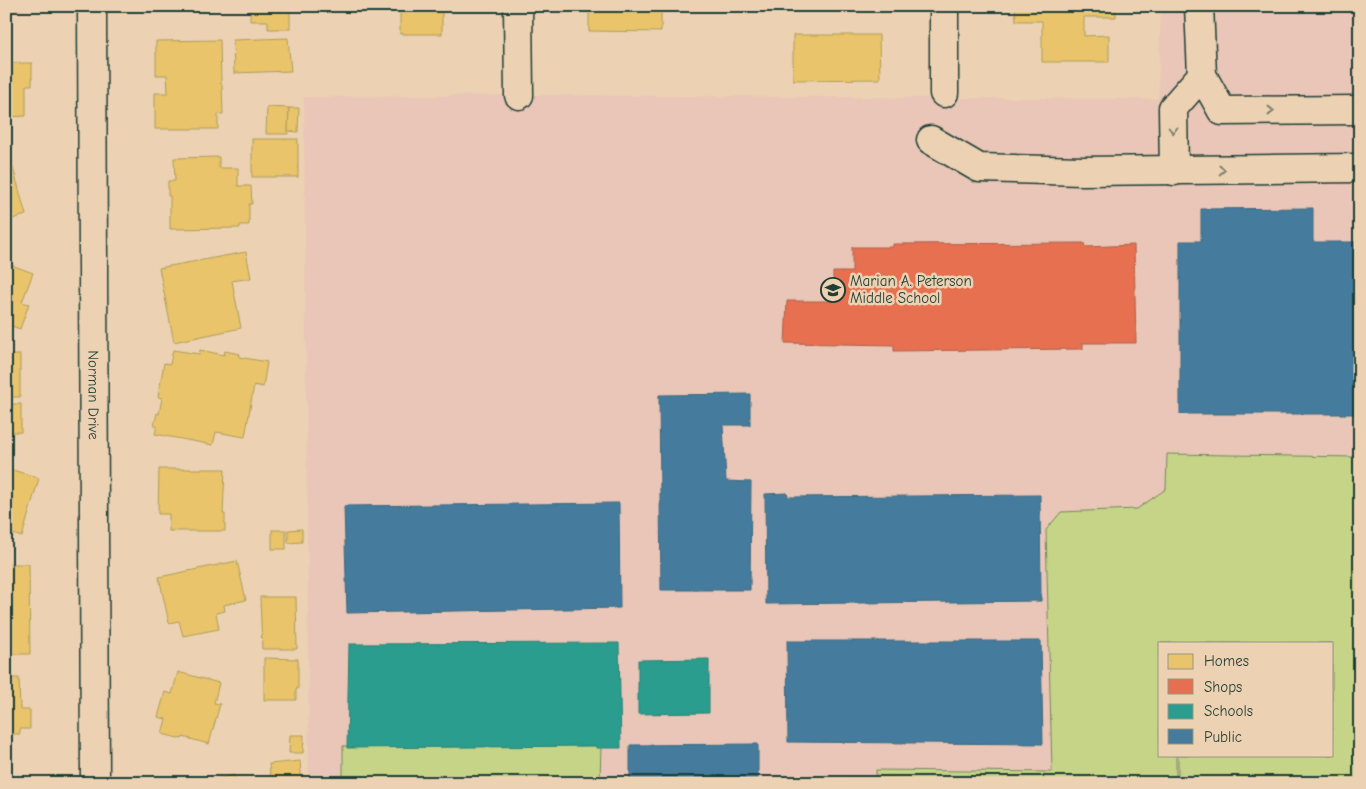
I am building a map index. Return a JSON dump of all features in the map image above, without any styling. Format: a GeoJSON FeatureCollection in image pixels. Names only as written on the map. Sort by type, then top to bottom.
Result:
{"type":"FeatureCollection","features":[{"type":"Feature","properties":{"kind":"street","name":"Norman Drive"},"geometry":{"type":"LineString","coordinates":[[92,6],[95,783]]}},
{"type":"Feature","properties":{"kind":"street"},"geometry":{"type":"LineString","coordinates":[[518,6],[519,95]]}},
{"type":"Feature","properties":{"kind":"street"},"geometry":{"type":"LineString","coordinates":[[944,6],[944,93]]}},
{"type":"Feature","properties":{"kind":"street"},"geometry":{"type":"LineString","coordinates":[[1199,6],[1202,75],[1222,111],[1360,110]]}},
{"type":"Feature","properties":{"kind":"street"},"geometry":{"type":"LineString","coordinates":[[1174,171],[1173,108],[1202,75]]}},
{"type":"Feature","properties":{"kind":"street"},"geometry":{"type":"LineString","coordinates":[[930,140],[979,168],[1082,171],[1360,168]]}},
{"type":"Feature","properties":{"kind":"shaded area","name":"Marian A. Peterson Middle School"},"geometry":{"type":"Polygon","coordinates":[[[1161,6],[1360,6],[1360,783],[309,783],[304,97],[519,95],[1158,99],[1161,6]]]}},
{"type":"Feature","properties":{"kind":"green space"},"geometry":{"type":"Polygon","coordinates":[[[1167,454],[1357,457],[1357,594],[1360,594],[1360,783],[1178,783],[1178,756],[1334,756],[1334,642],[1158,642],[1158,756],[1176,756],[1176,783],[876,783],[876,770],[1052,772],[1046,530],[1061,512],[1137,509],[1166,489],[1167,454]]]}},
{"type":"Feature","properties":{"kind":"green space"},"geometry":{"type":"Polygon","coordinates":[[[601,744],[600,783],[343,783],[343,746],[601,744]]]}},
{"type":"Feature","properties":{"kind":"building: Homes"},"geometry":{"type":"Polygon","coordinates":[[[6,6],[27,6],[27,7],[6,12],[6,6]]]}},
{"type":"Feature","properties":{"kind":"building: Homes"},"geometry":{"type":"Polygon","coordinates":[[[158,6],[231,7],[180,8],[180,11],[158,12],[158,6]]]}},
{"type":"Feature","properties":{"kind":"building: Homes"},"geometry":{"type":"Polygon","coordinates":[[[250,6],[290,6],[290,29],[268,29],[268,21],[250,21],[250,6]]]}},
{"type":"Feature","properties":{"kind":"building: Homes"},"geometry":{"type":"Polygon","coordinates":[[[400,6],[442,6],[442,34],[400,34],[400,6]]]}},
{"type":"Feature","properties":{"kind":"building: Homes"},"geometry":{"type":"Polygon","coordinates":[[[585,6],[633,6],[633,10],[661,10],[661,32],[589,31],[589,7],[585,6]]]}},
{"type":"Feature","properties":{"kind":"building: Homes"},"geometry":{"type":"Polygon","coordinates":[[[1015,6],[1116,6],[1116,17],[1084,17],[1084,36],[1109,35],[1109,62],[1042,62],[1042,21],[1016,21],[1015,6]]]}},
{"type":"Feature","properties":{"kind":"building: Homes"},"geometry":{"type":"Polygon","coordinates":[[[793,35],[879,35],[880,79],[793,80],[793,35]]]}},
{"type":"Feature","properties":{"kind":"building: Homes"},"geometry":{"type":"Polygon","coordinates":[[[288,38],[291,71],[234,73],[233,40],[288,38]]]}},
{"type":"Feature","properties":{"kind":"building: Homes"},"geometry":{"type":"Polygon","coordinates":[[[220,40],[223,114],[218,114],[218,129],[155,129],[155,93],[168,93],[167,75],[156,75],[156,41],[220,40]]]}},
{"type":"Feature","properties":{"kind":"building: Homes"},"geometry":{"type":"Polygon","coordinates":[[[6,63],[32,63],[32,85],[26,85],[26,116],[6,117],[6,63]]]}},
{"type":"Feature","properties":{"kind":"building: Homes"},"geometry":{"type":"Polygon","coordinates":[[[267,107],[289,108],[288,134],[266,134],[267,107]]]}},
{"type":"Feature","properties":{"kind":"building: Homes"},"geometry":{"type":"Polygon","coordinates":[[[289,108],[299,108],[298,132],[288,131],[289,108]]]}},
{"type":"Feature","properties":{"kind":"building: Homes"},"geometry":{"type":"Polygon","coordinates":[[[252,139],[298,139],[298,177],[252,177],[252,139]]]}},
{"type":"Feature","properties":{"kind":"building: Homes"},"geometry":{"type":"Polygon","coordinates":[[[6,153],[9,153],[26,215],[6,221],[6,153]]]}},
{"type":"Feature","properties":{"kind":"building: Homes"},"geometry":{"type":"Polygon","coordinates":[[[219,157],[219,168],[238,168],[238,186],[251,186],[252,204],[249,204],[249,225],[240,225],[240,228],[170,229],[168,181],[175,181],[174,158],[219,157]]]}},
{"type":"Feature","properties":{"kind":"building: Homes"},"geometry":{"type":"Polygon","coordinates":[[[246,252],[251,278],[232,281],[241,328],[174,342],[159,268],[246,252]]]}},
{"type":"Feature","properties":{"kind":"building: Homes"},"geometry":{"type":"Polygon","coordinates":[[[6,263],[33,273],[22,302],[29,304],[20,329],[6,324],[6,263]]]}},
{"type":"Feature","properties":{"kind":"building: Homes"},"geometry":{"type":"Polygon","coordinates":[[[173,350],[199,354],[200,350],[224,355],[225,351],[240,354],[239,357],[267,362],[263,387],[254,385],[245,437],[216,432],[213,445],[155,434],[157,426],[154,426],[157,413],[159,414],[162,398],[158,397],[164,363],[170,364],[173,350]]]}},
{"type":"Feature","properties":{"kind":"building: Homes"},"geometry":{"type":"Polygon","coordinates":[[[6,355],[20,355],[20,397],[6,397],[6,355]]]}},
{"type":"Feature","properties":{"kind":"building: Homes"},"geometry":{"type":"Polygon","coordinates":[[[6,404],[21,404],[21,432],[6,432],[6,404]]]}},
{"type":"Feature","properties":{"kind":"building: Homes"},"geometry":{"type":"Polygon","coordinates":[[[6,468],[39,478],[22,537],[6,532],[6,468]]]}},
{"type":"Feature","properties":{"kind":"building: Homes"},"geometry":{"type":"Polygon","coordinates":[[[159,469],[225,469],[223,514],[225,514],[225,531],[169,531],[169,514],[158,514],[159,469]]]}},
{"type":"Feature","properties":{"kind":"building: Homes"},"geometry":{"type":"Polygon","coordinates":[[[302,529],[302,542],[288,543],[288,530],[302,529]]]}},
{"type":"Feature","properties":{"kind":"building: Homes"},"geometry":{"type":"Polygon","coordinates":[[[272,530],[286,530],[286,549],[272,549],[272,530]]]}},
{"type":"Feature","properties":{"kind":"building: Homes"},"geometry":{"type":"Polygon","coordinates":[[[237,561],[246,600],[224,605],[225,611],[216,613],[219,629],[183,636],[179,621],[169,623],[159,577],[237,561]]]}},
{"type":"Feature","properties":{"kind":"building: Homes"},"geometry":{"type":"Polygon","coordinates":[[[6,564],[29,564],[30,654],[6,654],[6,564]]]}},
{"type":"Feature","properties":{"kind":"building: Homes"},"geometry":{"type":"Polygon","coordinates":[[[260,597],[296,597],[297,649],[262,649],[260,597]]]}},
{"type":"Feature","properties":{"kind":"building: Homes"},"geometry":{"type":"Polygon","coordinates":[[[264,658],[298,659],[296,700],[264,700],[264,658]]]}},
{"type":"Feature","properties":{"kind":"building: Homes"},"geometry":{"type":"Polygon","coordinates":[[[178,672],[219,683],[214,703],[220,704],[209,744],[162,734],[166,719],[158,717],[165,692],[172,694],[178,672]]]}},
{"type":"Feature","properties":{"kind":"building: Homes"},"geometry":{"type":"Polygon","coordinates":[[[6,678],[19,678],[20,710],[30,710],[30,729],[20,729],[20,734],[6,734],[6,678]]]}},
{"type":"Feature","properties":{"kind":"building: Homes"},"geometry":{"type":"Polygon","coordinates":[[[290,735],[304,735],[303,753],[289,753],[290,735]]]}},
{"type":"Feature","properties":{"kind":"building: Homes"},"geometry":{"type":"Polygon","coordinates":[[[300,761],[302,783],[271,783],[269,764],[300,761]]]}},
{"type":"Feature","properties":{"kind":"building: Homes"},"geometry":{"type":"Polygon","coordinates":[[[9,775],[11,783],[6,783],[6,776],[9,775]]]}},
{"type":"Feature","properties":{"kind":"building: Homes"},"geometry":{"type":"Polygon","coordinates":[[[234,775],[236,783],[198,783],[234,775]]]}},
{"type":"Feature","properties":{"kind":"building: Shops"},"geometry":{"type":"Polygon","coordinates":[[[1084,243],[1085,247],[1134,245],[1136,343],[1083,343],[1083,349],[894,351],[894,345],[785,343],[787,301],[833,301],[833,272],[852,272],[852,247],[893,247],[893,244],[1084,243]]]}},
{"type":"Feature","properties":{"kind":"building: Schools"},"geometry":{"type":"Polygon","coordinates":[[[619,643],[621,748],[596,748],[596,746],[347,748],[349,644],[619,643]]]}},
{"type":"Feature","properties":{"kind":"building: Schools"},"geometry":{"type":"Polygon","coordinates":[[[709,659],[709,713],[638,714],[638,660],[709,659]]]}},
{"type":"Feature","properties":{"kind":"building: Public"},"geometry":{"type":"Polygon","coordinates":[[[1313,208],[1313,242],[1360,242],[1360,414],[1180,414],[1180,241],[1201,241],[1201,209],[1313,208]]]}},
{"type":"Feature","properties":{"kind":"building: Public"},"geometry":{"type":"Polygon","coordinates":[[[750,394],[750,425],[723,425],[726,481],[751,482],[750,590],[661,590],[659,395],[750,394]]]}},
{"type":"Feature","properties":{"kind":"building: Public"},"geometry":{"type":"Polygon","coordinates":[[[787,493],[788,497],[1040,495],[1041,601],[766,604],[765,494],[787,493]]]}},
{"type":"Feature","properties":{"kind":"building: Public"},"geometry":{"type":"Polygon","coordinates":[[[619,503],[620,608],[347,613],[344,506],[619,503]]]}},
{"type":"Feature","properties":{"kind":"building: Public"},"geometry":{"type":"Polygon","coordinates":[[[787,641],[1041,641],[1043,744],[788,742],[787,641]]]}},
{"type":"Feature","properties":{"kind":"building: Public"},"geometry":{"type":"Polygon","coordinates":[[[758,744],[758,783],[630,783],[630,745],[758,744]]]}},
{"type":"Feature","properties":{"kind":"building: Public"},"geometry":{"type":"Polygon","coordinates":[[[867,778],[867,783],[787,783],[787,779],[867,778]]]}},
{"type":"Feature","properties":{"kind":"place","name":"Marian A. Peterson Middle School"},"geometry":{"type":"Point","coordinates":[833,290]}}]}
